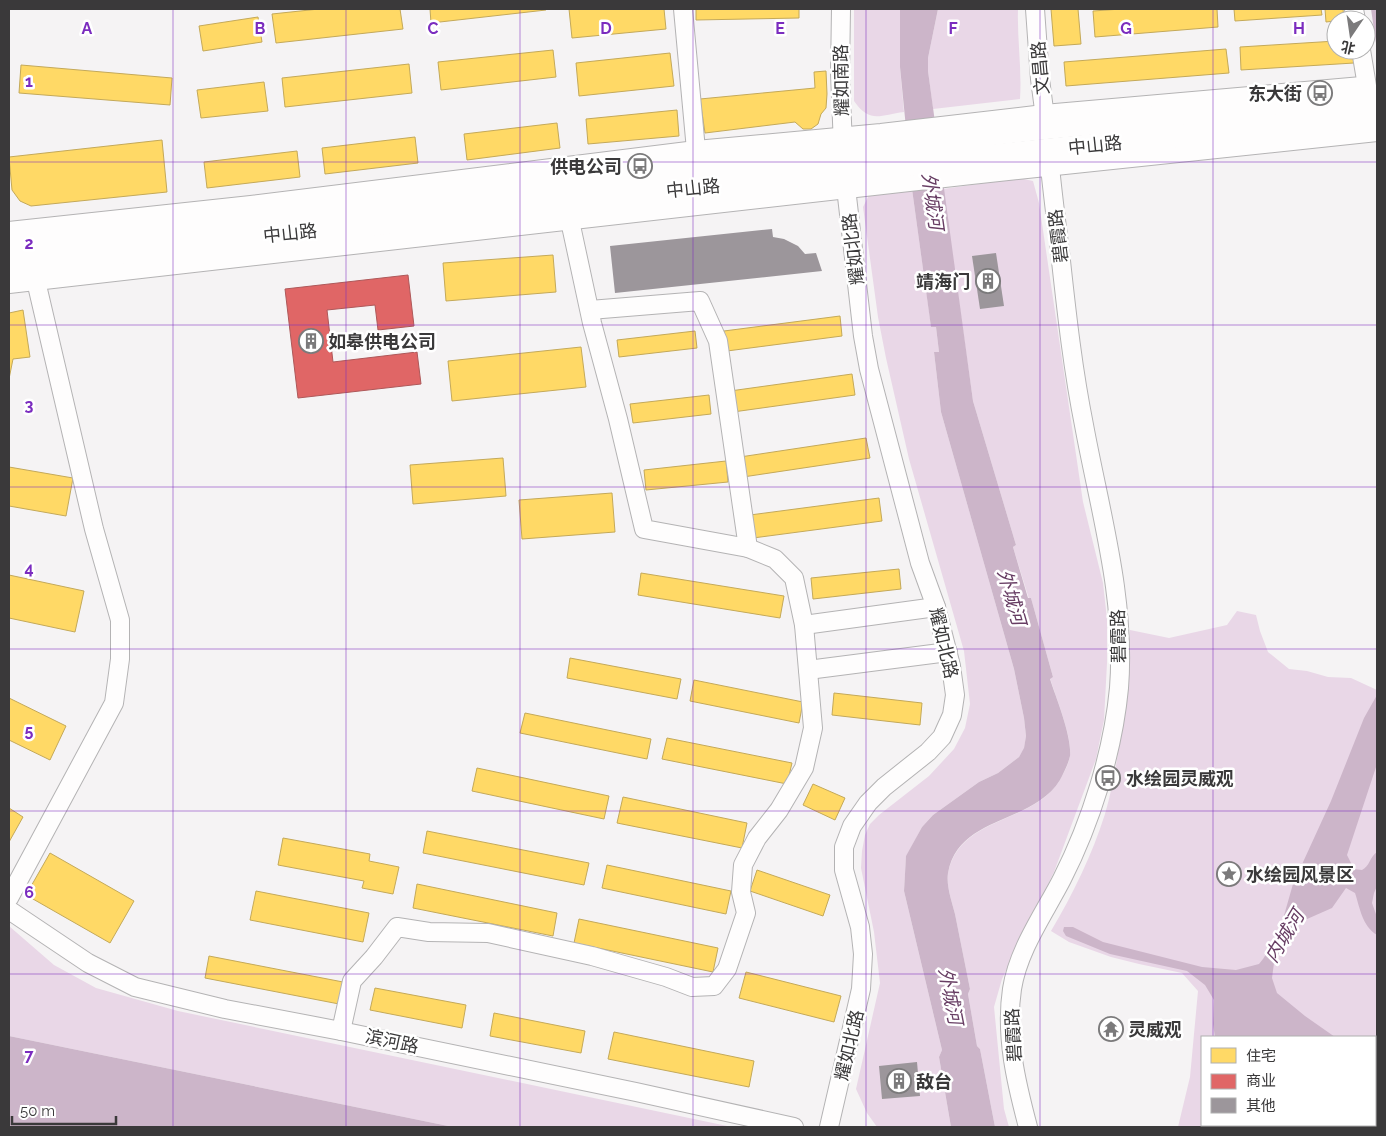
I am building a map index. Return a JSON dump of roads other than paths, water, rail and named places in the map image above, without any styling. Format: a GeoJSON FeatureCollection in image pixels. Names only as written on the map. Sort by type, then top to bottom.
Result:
{"type":"FeatureCollection","features":[{"type":"Feature","properties":{"kind":"main road","name":"中山路"},"geometry":{"type":"LineString","coordinates":[[9,246],[969,148],[1045,121],[1374,104]]}},
{"type":"Feature","properties":{"kind":"main road","name":"中山路"},"geometry":{"type":"LineString","coordinates":[[969,148],[1049,158],[1374,104]]}},
{"type":"Feature","properties":{"kind":"main road","name":"中山路"},"geometry":{"type":"LineString","coordinates":[[9,265],[844,162]]}},
{"type":"Feature","properties":{"kind":"street"},"geometry":{"type":"LineString","coordinates":[[683,9],[696,150]]}},
{"type":"Feature","properties":{"kind":"street","name":"耀如南路"},"geometry":{"type":"LineString","coordinates":[[841,9],[840,73],[844,162]]}},
{"type":"Feature","properties":{"kind":"street","name":"文昌路"},"geometry":{"type":"LineString","coordinates":[[1035,9],[1045,121]]}},
{"type":"Feature","properties":{"kind":"street"},"geometry":{"type":"LineString","coordinates":[[1363,60],[1374,104]]}},
{"type":"Feature","properties":{"kind":"street","name":"碧霞路"},"geometry":{"type":"LineString","coordinates":[[1028,1127],[1016,1081],[1010,1039],[1012,986],[1023,954],[1077,846],[1091,808],[1109,748],[1119,686],[1119,629],[1116,583],[1076,384],[1045,121]]}},
{"type":"Feature","properties":{"kind":"street"},"geometry":{"type":"LineString","coordinates":[[9,284],[570,220],[844,162],[969,148]]}},
{"type":"Feature","properties":{"kind":"street"},"geometry":{"type":"LineString","coordinates":[[9,231],[251,205],[696,150],[844,162]]}},
{"type":"Feature","properties":{"kind":"street","name":"耀如北路"},"geometry":{"type":"LineString","coordinates":[[829,1127],[861,989],[863,954],[860,927],[844,870],[844,847],[852,826],[868,803],[884,787],[928,752],[942,737],[952,715],[955,694],[952,666],[936,606],[920,562],[869,369],[863,336],[844,162]]}},
{"type":"Feature","properties":{"kind":"street"},"geometry":{"type":"LineString","coordinates":[[341,1031],[352,981],[374,957],[397,927],[430,932],[488,933],[592,956],[666,977],[692,987],[714,986],[727,969],[746,913],[741,892],[743,865],[757,838],[779,810],[804,768],[813,728],[804,625],[794,578],[775,559],[748,548],[644,530],[570,220]]}},
{"type":"Feature","properties":{"kind":"street"},"geometry":{"type":"LineString","coordinates":[[9,898],[114,704],[120,659],[120,620],[94,529],[36,281]]}},
{"type":"Feature","properties":{"kind":"street"},"geometry":{"type":"LineString","coordinates":[[590,310],[700,301],[718,341],[748,548]]}},
{"type":"Feature","properties":{"kind":"street"},"geometry":{"type":"LineString","coordinates":[[804,625],[936,606]]}},
{"type":"Feature","properties":{"kind":"street"},"geometry":{"type":"LineString","coordinates":[[808,670],[948,652]]}},
{"type":"Feature","properties":{"kind":"street","name":"滨河路"},"geometry":{"type":"LineString","coordinates":[[9,910],[88,963],[135,987],[225,1009],[636,1092],[794,1127]]}},
{"type":"Feature","properties":{"kind":"water","name":"外城河"},"geometry":{"type":"Polygon","coordinates":[[[900,9],[938,9],[928,58],[928,71],[973,401],[1016,545],[1013,547],[1028,598],[1031,598],[1053,677],[1050,679],[1069,738],[1070,748],[1070,756],[1060,780],[1048,795],[981,830],[966,840],[955,854],[948,873],[949,889],[970,989],[968,994],[977,1046],[980,1049],[995,1127],[951,1127],[939,1057],[942,1050],[904,891],[906,856],[922,827],[933,815],[979,782],[998,773],[1019,757],[1024,748],[1026,736],[1014,669],[941,412],[934,352],[939,352],[936,327],[931,327],[912,189],[900,67],[900,9]]]}},
{"type":"Feature","properties":{"kind":"water"},"geometry":{"type":"Polygon","coordinates":[[[1377,9],[1377,50],[1376,10],[1371,10],[1377,9]]]}},
{"type":"Feature","properties":{"kind":"water","name":"内城河"},"geometry":{"type":"Polygon","coordinates":[[[1377,695],[1377,764],[1347,855],[1354,869],[1362,870],[1377,852],[1377,886],[1372,903],[1377,917],[1377,935],[1365,922],[1355,893],[1346,888],[1332,908],[1298,923],[1285,941],[1274,963],[1272,978],[1277,993],[1334,1036],[1215,1036],[1213,1024],[1214,1000],[1205,985],[1187,971],[1110,954],[1066,936],[1063,931],[1064,927],[1073,927],[1103,942],[1202,967],[1236,970],[1259,964],[1279,933],[1293,884],[1331,801],[1364,718],[1377,695]]]}},
{"type":"Feature","properties":{"kind":"water"},"geometry":{"type":"Polygon","coordinates":[[[9,1036],[453,1127],[9,1127],[9,1036]]]}},
{"type":"Feature","properties":{"kind":"water"},"geometry":{"type":"Polygon","coordinates":[[[1376,1065],[1377,1066],[1376,1106],[1376,1065]]]}},
{"type":"Feature","properties":{"kind":"place","name":"东大街"},"geometry":{"type":"Point","coordinates":[1320,93]}},
{"type":"Feature","properties":{"kind":"place","name":"供电公司"},"geometry":{"type":"Point","coordinates":[640,166]}},
{"type":"Feature","properties":{"kind":"place","name":"靖海门"},"geometry":{"type":"Point","coordinates":[988,281]}},
{"type":"Feature","properties":{"kind":"place","name":"如皋供电公司"},"geometry":{"type":"Point","coordinates":[311,341]}},
{"type":"Feature","properties":{"kind":"place","name":"水绘园灵威观"},"geometry":{"type":"Point","coordinates":[1108,778]}},
{"type":"Feature","properties":{"kind":"place","name":"水绘园风景区"},"geometry":{"type":"Point","coordinates":[1229,874]}},
{"type":"Feature","properties":{"kind":"place","name":"灵威观"},"geometry":{"type":"Point","coordinates":[1111,1029]}},
{"type":"Feature","properties":{"kind":"place","name":"敌台"},"geometry":{"type":"Point","coordinates":[899,1081]}}]}
